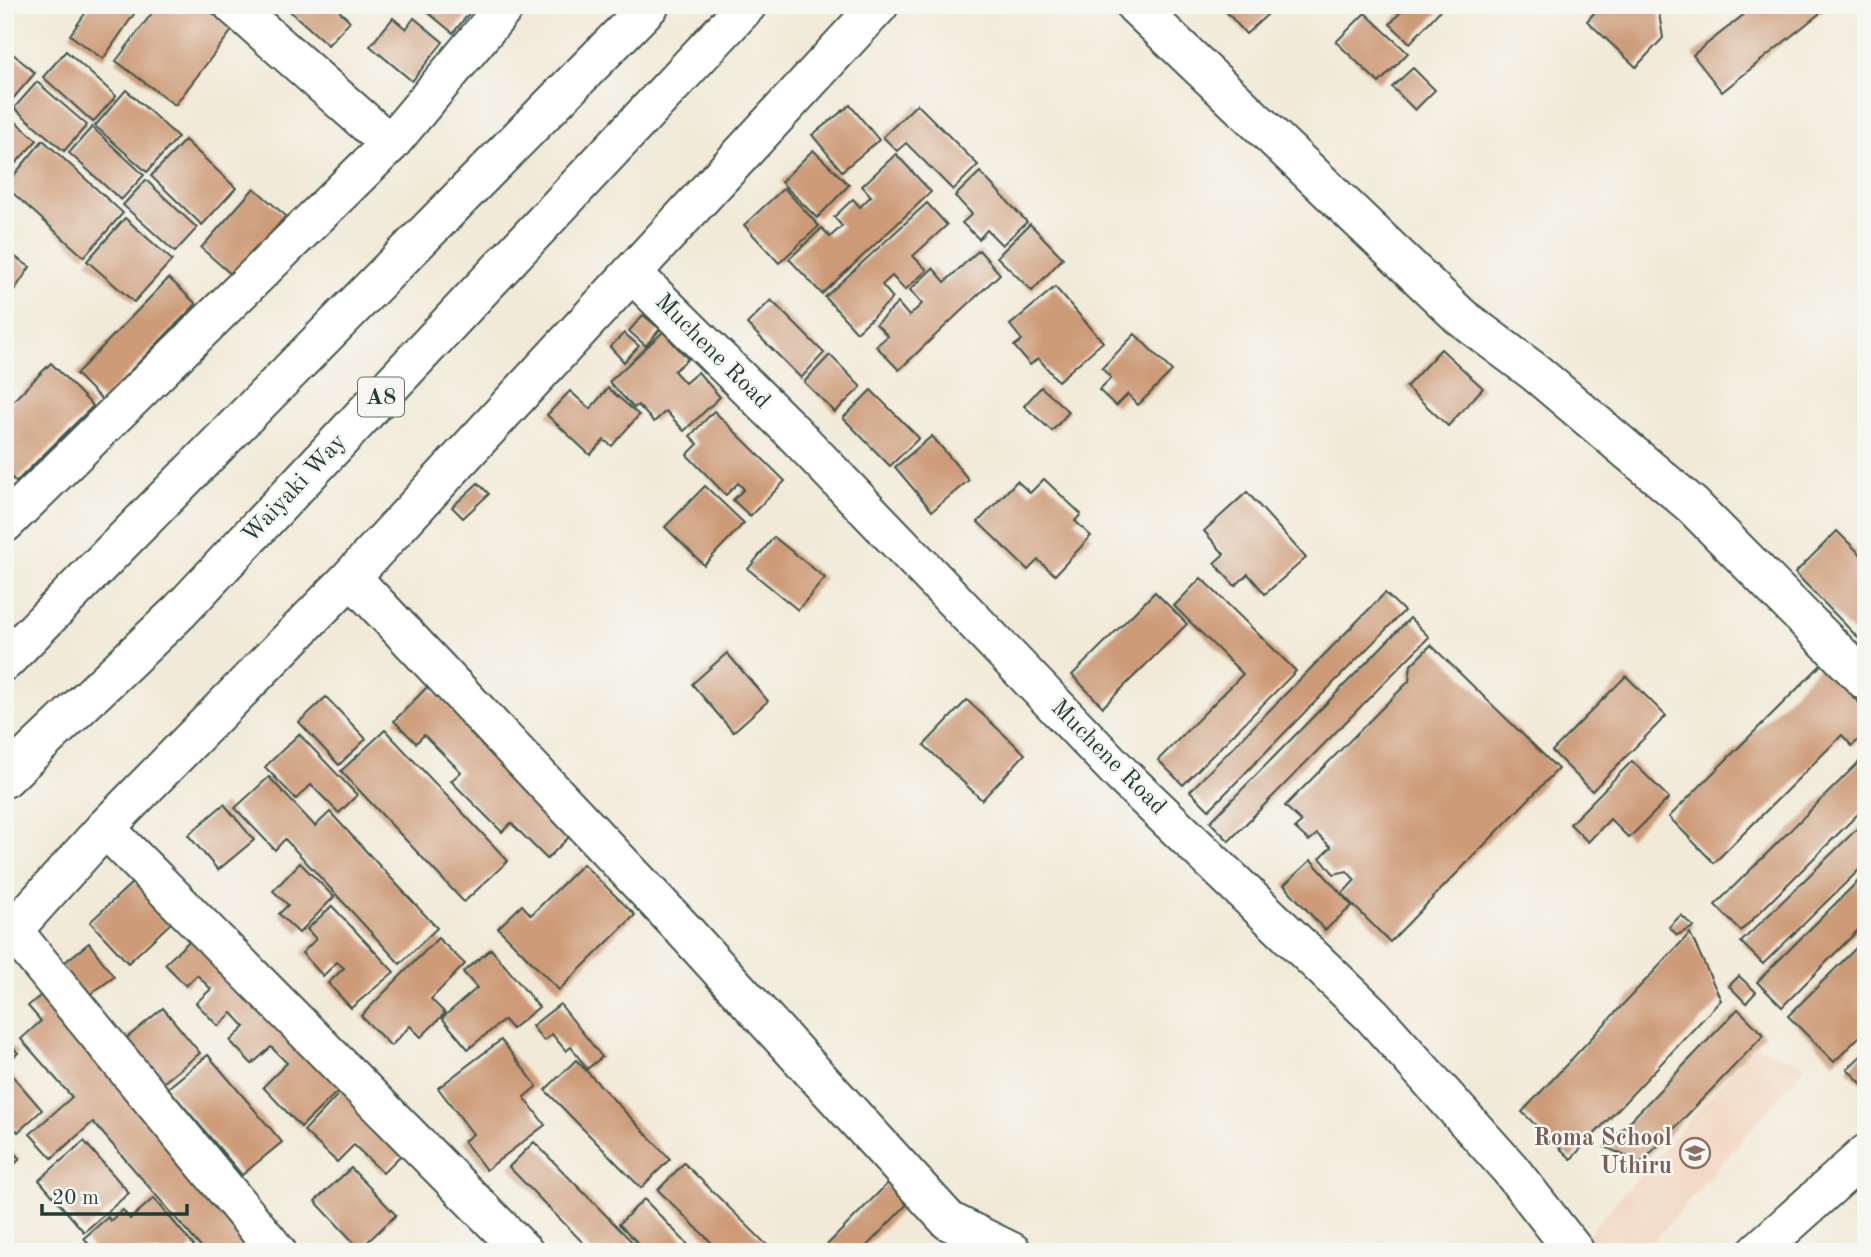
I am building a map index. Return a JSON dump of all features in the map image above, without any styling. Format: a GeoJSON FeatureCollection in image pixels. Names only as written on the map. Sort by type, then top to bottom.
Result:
{"type":"FeatureCollection","features":[{"type":"Feature","properties":{"kind":"main road"},"geometry":{"type":"LineString","coordinates":[[233,5],[390,144]]}},
{"type":"Feature","properties":{"kind":"main road"},"geometry":{"type":"LineString","coordinates":[[5,523],[390,144],[506,5]]}},
{"type":"Feature","properties":{"kind":"main road","name":"Waiyaki Way"},"geometry":{"type":"LineString","coordinates":[[5,778],[180,611],[747,5]]}},
{"type":"Feature","properties":{"kind":"main road"},"geometry":{"type":"LineString","coordinates":[[277,1252],[10,935],[105,828],[351,578],[879,5]]}},
{"type":"Feature","properties":{"kind":"main road"},"geometry":{"type":"LineString","coordinates":[[1135,5],[1461,317],[1536,373],[1692,505],[1866,681]]}},
{"type":"Feature","properties":{"kind":"main road"},"geometry":{"type":"LineString","coordinates":[[5,661],[642,9]]}},
{"type":"Feature","properties":{"kind":"main road","name":"Muchene Road"},"geometry":{"type":"LineString","coordinates":[[632,272],[797,437],[1122,775],[1372,1015],[1510,1169],[1576,1252]]}},
{"type":"Feature","properties":{"kind":"main road"},"geometry":{"type":"LineString","coordinates":[[351,578],[680,926],[949,1221],[1012,1252]]}},
{"type":"Feature","properties":{"kind":"main road"},"geometry":{"type":"LineString","coordinates":[[105,828],[524,1252]]}},
{"type":"Feature","properties":{"kind":"main road"},"geometry":{"type":"LineString","coordinates":[[1757,1252],[1866,1154]]}},
{"type":"Feature","properties":{"kind":"shaded area","name":"Roma School Uthiru"},"geometry":{"type":"Polygon","coordinates":[[[1755,1045],[1806,1066],[1644,1252],[1616,1252],[1583,1239],[1755,1045]]]}},
{"type":"Feature","properties":{"kind":"building"},"geometry":{"type":"Polygon","coordinates":[[[91,5],[122,5],[134,14],[103,59],[70,35],[91,5]]]}},
{"type":"Feature","properties":{"kind":"building"},"geometry":{"type":"Polygon","coordinates":[[[158,5],[202,5],[233,29],[175,105],[116,61],[158,5]]]}},
{"type":"Feature","properties":{"kind":"building"},"geometry":{"type":"Polygon","coordinates":[[[283,5],[333,5],[350,21],[328,45],[283,5]]]}},
{"type":"Feature","properties":{"kind":"building"},"geometry":{"type":"Polygon","coordinates":[[[419,5],[476,5],[453,33],[419,5]]]}},
{"type":"Feature","properties":{"kind":"building"},"geometry":{"type":"Polygon","coordinates":[[[1278,5],[1246,34],[1222,7],[1278,5]]]}},
{"type":"Feature","properties":{"kind":"building"},"geometry":{"type":"Polygon","coordinates":[[[1407,5],[1445,5],[1410,43],[1390,24],[1407,5]]]}},
{"type":"Feature","properties":{"kind":"building"},"geometry":{"type":"Polygon","coordinates":[[[1601,5],[1666,5],[1659,13],[1663,38],[1636,67],[1587,21],[1601,5]]]}},
{"type":"Feature","properties":{"kind":"building"},"geometry":{"type":"Polygon","coordinates":[[[1756,5],[1830,5],[1722,92],[1693,55],[1756,5]]]}},
{"type":"Feature","properties":{"kind":"building"},"geometry":{"type":"Polygon","coordinates":[[[1365,13],[1408,53],[1379,83],[1336,42],[1365,13]]]}},
{"type":"Feature","properties":{"kind":"building"},"geometry":{"type":"Polygon","coordinates":[[[393,18],[406,29],[414,18],[443,42],[412,81],[370,46],[393,18]]]}},
{"type":"Feature","properties":{"kind":"building"},"geometry":{"type":"Polygon","coordinates":[[[5,47],[35,73],[10,102],[5,98],[5,47]]]}},
{"type":"Feature","properties":{"kind":"building"},"geometry":{"type":"Polygon","coordinates":[[[66,51],[116,96],[93,122],[43,77],[66,51]]]}},
{"type":"Feature","properties":{"kind":"building"},"geometry":{"type":"Polygon","coordinates":[[[1413,68],[1435,90],[1415,110],[1392,87],[1413,68]]]}},
{"type":"Feature","properties":{"kind":"building"},"geometry":{"type":"Polygon","coordinates":[[[37,82],[87,125],[64,151],[14,108],[37,82]]]}},
{"type":"Feature","properties":{"kind":"building"},"geometry":{"type":"Polygon","coordinates":[[[126,90],[178,137],[147,172],[95,126],[126,90]]]}},
{"type":"Feature","properties":{"kind":"building"},"geometry":{"type":"Polygon","coordinates":[[[917,104],[978,165],[953,190],[906,143],[897,151],[883,137],[917,104]]]}},
{"type":"Feature","properties":{"kind":"building"},"geometry":{"type":"Polygon","coordinates":[[[850,105],[879,140],[842,171],[812,135],[850,105]]]}},
{"type":"Feature","properties":{"kind":"building"},"geometry":{"type":"Polygon","coordinates":[[[10,117],[37,140],[5,175],[5,122],[10,117]]]}},
{"type":"Feature","properties":{"kind":"building"},"geometry":{"type":"Polygon","coordinates":[[[92,127],[144,175],[121,200],[69,153],[92,127]]]}},
{"type":"Feature","properties":{"kind":"building"},"geometry":{"type":"Polygon","coordinates":[[[43,140],[123,213],[84,257],[5,186],[43,140]]]}},
{"type":"Feature","properties":{"kind":"building"},"geometry":{"type":"Polygon","coordinates":[[[185,140],[236,188],[202,225],[151,176],[185,140]]]}},
{"type":"Feature","properties":{"kind":"building"},"geometry":{"type":"Polygon","coordinates":[[[813,150],[849,185],[817,218],[781,182],[813,150]]]}},
{"type":"Feature","properties":{"kind":"building"},"geometry":{"type":"Polygon","coordinates":[[[896,154],[931,192],[822,294],[789,259],[822,228],[830,237],[842,226],[834,217],[853,199],[860,207],[871,196],[862,186],[896,154]]]}},
{"type":"Feature","properties":{"kind":"building"},"geometry":{"type":"Polygon","coordinates":[[[980,172],[1027,222],[1002,245],[987,230],[979,239],[962,223],[972,214],[955,196],[980,172]]]}},
{"type":"Feature","properties":{"kind":"building"},"geometry":{"type":"Polygon","coordinates":[[[146,180],[197,228],[175,252],[123,205],[146,180]]]}},
{"type":"Feature","properties":{"kind":"building"},"geometry":{"type":"Polygon","coordinates":[[[254,188],[286,216],[233,276],[201,248],[254,188]]]}},
{"type":"Feature","properties":{"kind":"building"},"geometry":{"type":"Polygon","coordinates":[[[784,188],[819,226],[779,263],[744,225],[784,188]]]}},
{"type":"Feature","properties":{"kind":"building"},"geometry":{"type":"Polygon","coordinates":[[[927,203],[947,225],[913,256],[927,270],[905,290],[892,276],[882,285],[893,298],[857,332],[825,297],[927,203]]]}},
{"type":"Feature","properties":{"kind":"building"},"geometry":{"type":"Polygon","coordinates":[[[125,218],[172,260],[134,302],[87,261],[125,218]]]}},
{"type":"Feature","properties":{"kind":"building"},"geometry":{"type":"Polygon","coordinates":[[[1030,224],[1063,258],[1032,291],[997,257],[1030,224]]]}},
{"type":"Feature","properties":{"kind":"building"},"geometry":{"type":"Polygon","coordinates":[[[5,250],[30,267],[5,304],[5,250]]]}},
{"type":"Feature","properties":{"kind":"building"},"geometry":{"type":"Polygon","coordinates":[[[979,250],[1000,274],[899,370],[876,346],[888,336],[876,324],[898,303],[909,316],[922,304],[910,290],[933,268],[945,282],[979,250]]]}},
{"type":"Feature","properties":{"kind":"building"},"geometry":{"type":"Polygon","coordinates":[[[169,278],[196,304],[102,400],[76,374],[169,278]]]}},
{"type":"Feature","properties":{"kind":"building"},"geometry":{"type":"Polygon","coordinates":[[[1055,287],[1103,342],[1058,381],[1038,358],[1030,365],[1014,346],[1022,340],[1010,325],[1055,287]]]}},
{"type":"Feature","properties":{"kind":"building"},"geometry":{"type":"Polygon","coordinates":[[[771,300],[824,353],[801,378],[747,324],[771,300]]]}},
{"type":"Feature","properties":{"kind":"building"},"geometry":{"type":"Polygon","coordinates":[[[643,315],[660,329],[646,346],[629,331],[643,315]]]}},
{"type":"Feature","properties":{"kind":"building"},"geometry":{"type":"Polygon","coordinates":[[[663,332],[688,359],[674,371],[685,383],[698,372],[720,397],[684,431],[666,411],[654,422],[638,405],[634,408],[609,382],[663,332]]]}},
{"type":"Feature","properties":{"kind":"building"},"geometry":{"type":"Polygon","coordinates":[[[624,333],[639,346],[624,362],[610,347],[624,333]]]}},
{"type":"Feature","properties":{"kind":"building"},"geometry":{"type":"Polygon","coordinates":[[[1135,334],[1172,371],[1138,405],[1128,394],[1116,406],[1099,390],[1111,378],[1102,368],[1135,334]]]}},
{"type":"Feature","properties":{"kind":"building"},"geometry":{"type":"Polygon","coordinates":[[[1441,349],[1483,388],[1448,426],[1406,387],[1441,349]]]}},
{"type":"Feature","properties":{"kind":"building"},"geometry":{"type":"Polygon","coordinates":[[[830,355],[861,387],[835,412],[804,382],[830,355]]]}},
{"type":"Feature","properties":{"kind":"building"},"geometry":{"type":"Polygon","coordinates":[[[51,363],[93,406],[16,482],[5,471],[5,409],[51,363]]]}},
{"type":"Feature","properties":{"kind":"building"},"geometry":{"type":"Polygon","coordinates":[[[1041,387],[1069,412],[1052,431],[1024,406],[1041,387]]]}},
{"type":"Feature","properties":{"kind":"building"},"geometry":{"type":"Polygon","coordinates":[[[608,388],[639,415],[612,446],[604,440],[590,455],[547,415],[570,391],[590,409],[608,388]]]}},
{"type":"Feature","properties":{"kind":"building"},"geometry":{"type":"Polygon","coordinates":[[[871,390],[919,438],[890,466],[843,418],[871,390]]]}},
{"type":"Feature","properties":{"kind":"building"},"geometry":{"type":"Polygon","coordinates":[[[714,411],[785,481],[750,516],[733,500],[744,489],[738,483],[726,495],[687,455],[698,444],[690,436],[714,411]]]}},
{"type":"Feature","properties":{"kind":"building"},"geometry":{"type":"Polygon","coordinates":[[[932,436],[969,480],[932,511],[895,467],[932,436]]]}},
{"type":"Feature","properties":{"kind":"building"},"geometry":{"type":"Polygon","coordinates":[[[1044,479],[1081,514],[1075,521],[1091,536],[1055,575],[1038,560],[1028,570],[978,522],[1017,481],[1030,493],[1044,479]]]}},
{"type":"Feature","properties":{"kind":"building"},"geometry":{"type":"Polygon","coordinates":[[[478,483],[489,494],[463,518],[452,507],[478,483]]]}},
{"type":"Feature","properties":{"kind":"building"},"geometry":{"type":"Polygon","coordinates":[[[705,486],[744,523],[704,565],[665,527],[705,486]]]}},
{"type":"Feature","properties":{"kind":"building"},"geometry":{"type":"Polygon","coordinates":[[[1247,492],[1306,558],[1265,594],[1248,574],[1235,586],[1214,563],[1224,554],[1204,531],[1247,492]]]}},
{"type":"Feature","properties":{"kind":"building"},"geometry":{"type":"Polygon","coordinates":[[[1837,531],[1862,556],[1866,552],[1866,646],[1795,573],[1837,531]]]}},
{"type":"Feature","properties":{"kind":"building"},"geometry":{"type":"Polygon","coordinates":[[[774,537],[825,578],[798,610],[748,569],[774,537]]]}},
{"type":"Feature","properties":{"kind":"building"},"geometry":{"type":"Polygon","coordinates":[[[1201,578],[1296,671],[1183,785],[1158,760],[1243,674],[1174,606],[1201,578]]]}},
{"type":"Feature","properties":{"kind":"building"},"geometry":{"type":"Polygon","coordinates":[[[1155,592],[1187,624],[1103,707],[1072,675],[1155,592]]]}},
{"type":"Feature","properties":{"kind":"building"},"geometry":{"type":"Polygon","coordinates":[[[1385,593],[1404,611],[1209,810],[1190,791],[1385,593]]]}},
{"type":"Feature","properties":{"kind":"building"},"geometry":{"type":"Polygon","coordinates":[[[1410,618],[1429,637],[1229,841],[1210,822],[1410,618]]]}},
{"type":"Feature","properties":{"kind":"building"},"geometry":{"type":"Polygon","coordinates":[[[1431,645],[1558,769],[1390,942],[1342,894],[1355,880],[1347,871],[1334,874],[1320,858],[1331,847],[1317,834],[1309,841],[1295,828],[1302,822],[1285,806],[1409,681],[1411,665],[1431,645]]]}},
{"type":"Feature","properties":{"kind":"building"},"geometry":{"type":"Polygon","coordinates":[[[727,653],[768,701],[733,732],[692,684],[727,653]]]}},
{"type":"Feature","properties":{"kind":"building"},"geometry":{"type":"Polygon","coordinates":[[[1829,657],[1861,690],[1853,697],[1866,710],[1866,732],[1852,746],[1842,735],[1714,863],[1669,817],[1829,657]]]}},
{"type":"Feature","properties":{"kind":"building"},"geometry":{"type":"Polygon","coordinates":[[[1626,676],[1666,716],[1592,791],[1552,751],[1626,676]]]}},
{"type":"Feature","properties":{"kind":"building"},"geometry":{"type":"Polygon","coordinates":[[[429,685],[575,831],[547,859],[511,823],[502,832],[451,781],[461,772],[424,735],[416,743],[394,721],[429,685]]]}},
{"type":"Feature","properties":{"kind":"building"},"geometry":{"type":"Polygon","coordinates":[[[326,697],[366,739],[339,765],[299,722],[326,697]]]}},
{"type":"Feature","properties":{"kind":"building"},"geometry":{"type":"Polygon","coordinates":[[[967,700],[1025,754],[982,800],[924,745],[967,700]]]}},
{"type":"Feature","properties":{"kind":"building"},"geometry":{"type":"Polygon","coordinates":[[[385,730],[508,861],[464,902],[341,771],[385,730]]]}},
{"type":"Feature","properties":{"kind":"building"},"geometry":{"type":"Polygon","coordinates":[[[299,734],[357,795],[339,813],[311,785],[296,799],[265,767],[299,734]]]}},
{"type":"Feature","properties":{"kind":"building"},"geometry":{"type":"Polygon","coordinates":[[[1866,755],[1866,806],[1741,931],[1715,905],[1866,755]]]}},
{"type":"Feature","properties":{"kind":"building"},"geometry":{"type":"Polygon","coordinates":[[[1632,761],[1669,798],[1629,838],[1610,819],[1588,842],[1570,824],[1632,761]]]}},
{"type":"Feature","properties":{"kind":"building"},"geometry":{"type":"Polygon","coordinates":[[[269,777],[315,826],[330,812],[437,928],[400,964],[285,839],[275,850],[235,808],[269,777]]]}},
{"type":"Feature","properties":{"kind":"building"},"geometry":{"type":"Polygon","coordinates":[[[224,804],[254,840],[218,870],[188,835],[224,804]]]}},
{"type":"Feature","properties":{"kind":"building"},"geometry":{"type":"Polygon","coordinates":[[[1866,820],[1866,863],[1763,964],[1741,942],[1866,820]]]}},
{"type":"Feature","properties":{"kind":"building"},"geometry":{"type":"Polygon","coordinates":[[[1311,860],[1352,906],[1325,930],[1284,885],[1311,860]]]}},
{"type":"Feature","properties":{"kind":"building"},"geometry":{"type":"Polygon","coordinates":[[[300,863],[334,897],[299,933],[279,914],[288,905],[273,891],[300,863]]]}},
{"type":"Feature","properties":{"kind":"building"},"geometry":{"type":"Polygon","coordinates":[[[583,864],[635,915],[559,990],[498,928],[522,905],[531,915],[583,864]]]}},
{"type":"Feature","properties":{"kind":"building"},"geometry":{"type":"Polygon","coordinates":[[[1866,873],[1866,922],[1782,1007],[1757,982],[1866,873]]]}},
{"type":"Feature","properties":{"kind":"building"},"geometry":{"type":"Polygon","coordinates":[[[134,881],[172,922],[128,963],[90,922],[134,881]]]}},
{"type":"Feature","properties":{"kind":"building"},"geometry":{"type":"Polygon","coordinates":[[[332,906],[394,972],[351,1008],[328,983],[344,968],[337,962],[323,976],[302,953],[316,939],[307,929],[332,906]]]}},
{"type":"Feature","properties":{"kind":"building"},"geometry":{"type":"Polygon","coordinates":[[[1681,915],[1694,927],[1677,935],[1669,927],[1681,915]]]}},
{"type":"Feature","properties":{"kind":"building"},"geometry":{"type":"Polygon","coordinates":[[[201,930],[346,1083],[301,1127],[263,1087],[287,1063],[271,1047],[252,1064],[230,1041],[245,1027],[232,1013],[218,1026],[196,1003],[211,989],[197,975],[186,986],[165,964],[201,930]]]}},
{"type":"Feature","properties":{"kind":"building"},"geometry":{"type":"Polygon","coordinates":[[[1690,933],[1721,1000],[1571,1159],[1522,1112],[1690,933]]]}},
{"type":"Feature","properties":{"kind":"building"},"geometry":{"type":"Polygon","coordinates":[[[438,938],[465,964],[431,999],[445,1013],[421,1037],[410,1026],[391,1046],[361,1016],[438,938]]]}},
{"type":"Feature","properties":{"kind":"building"},"geometry":{"type":"Polygon","coordinates":[[[1866,938],[1866,1030],[1834,1062],[1788,1016],[1866,938]]]}},
{"type":"Feature","properties":{"kind":"building"},"geometry":{"type":"Polygon","coordinates":[[[89,943],[114,977],[85,998],[60,966],[89,943]]]}},
{"type":"Feature","properties":{"kind":"building"},"geometry":{"type":"Polygon","coordinates":[[[491,949],[539,1007],[512,1029],[504,1020],[468,1049],[442,1018],[477,988],[463,972],[491,949]]]}},
{"type":"Feature","properties":{"kind":"building"},"geometry":{"type":"Polygon","coordinates":[[[1739,976],[1756,992],[1746,1003],[1729,986],[1739,976]]]}},
{"type":"Feature","properties":{"kind":"building"},"geometry":{"type":"Polygon","coordinates":[[[46,991],[272,1252],[205,1252],[93,1122],[52,1158],[30,1134],[72,1097],[21,1039],[41,1021],[28,1006],[46,991]]]}},
{"type":"Feature","properties":{"kind":"building"},"geometry":{"type":"Polygon","coordinates":[[[560,1004],[602,1057],[587,1069],[571,1047],[566,1051],[552,1034],[544,1041],[532,1026],[560,1004]]]}},
{"type":"Feature","properties":{"kind":"building"},"geometry":{"type":"Polygon","coordinates":[[[163,1008],[200,1053],[159,1086],[123,1041],[163,1008]]]}},
{"type":"Feature","properties":{"kind":"building"},"geometry":{"type":"Polygon","coordinates":[[[1738,1009],[1764,1035],[1641,1163],[1605,1147],[1738,1009]]]}},
{"type":"Feature","properties":{"kind":"building"},"geometry":{"type":"Polygon","coordinates":[[[5,1040],[18,1053],[5,1065],[5,1040]]]}},
{"type":"Feature","properties":{"kind":"building"},"geometry":{"type":"Polygon","coordinates":[[[501,1040],[537,1086],[524,1097],[545,1125],[486,1170],[464,1141],[473,1134],[438,1088],[501,1040]]]}},
{"type":"Feature","properties":{"kind":"building"},"geometry":{"type":"Polygon","coordinates":[[[1866,1051],[1866,1088],[1847,1069],[1866,1051]]]}},
{"type":"Feature","properties":{"kind":"building"},"geometry":{"type":"Polygon","coordinates":[[[208,1055],[282,1142],[242,1175],[168,1088],[208,1055]]]}},
{"type":"Feature","properties":{"kind":"building"},"geometry":{"type":"Polygon","coordinates":[[[576,1060],[670,1159],[641,1188],[545,1090],[576,1060]]]}},
{"type":"Feature","properties":{"kind":"building"},"geometry":{"type":"Polygon","coordinates":[[[11,1074],[42,1110],[18,1132],[5,1118],[5,1079],[11,1074]]]}},
{"type":"Feature","properties":{"kind":"building"},"geometry":{"type":"Polygon","coordinates":[[[346,1086],[409,1147],[383,1173],[354,1145],[337,1162],[304,1131],[346,1086]]]}},
{"type":"Feature","properties":{"kind":"building"},"geometry":{"type":"Polygon","coordinates":[[[84,1141],[129,1193],[84,1232],[39,1180],[84,1141]]]}},
{"type":"Feature","properties":{"kind":"building"},"geometry":{"type":"Polygon","coordinates":[[[534,1142],[642,1252],[592,1252],[509,1167],[534,1142]]]}},
{"type":"Feature","properties":{"kind":"building"},"geometry":{"type":"Polygon","coordinates":[[[5,1144],[20,1159],[5,1173],[5,1144]]]}},
{"type":"Feature","properties":{"kind":"building"},"geometry":{"type":"Polygon","coordinates":[[[684,1163],[770,1248],[767,1252],[721,1252],[658,1190],[684,1163]]]}},
{"type":"Feature","properties":{"kind":"building"},"geometry":{"type":"Polygon","coordinates":[[[351,1168],[396,1215],[360,1249],[315,1201],[351,1168]]]}},
{"type":"Feature","properties":{"kind":"building"},"geometry":{"type":"Polygon","coordinates":[[[894,1177],[914,1197],[861,1252],[820,1252],[894,1177]]]}},
{"type":"Feature","properties":{"kind":"building"},"geometry":{"type":"Polygon","coordinates":[[[154,1198],[194,1246],[187,1252],[95,1252],[84,1238],[108,1217],[110,1221],[123,1210],[130,1219],[154,1198]]]}},
{"type":"Feature","properties":{"kind":"building"},"geometry":{"type":"Polygon","coordinates":[[[644,1199],[695,1252],[647,1252],[619,1224],[644,1199]]]}},
{"type":"Feature","properties":{"kind":"place","name":"Roma School Uthiru"},"geometry":{"type":"Point","coordinates":[1695,1153]}}]}
